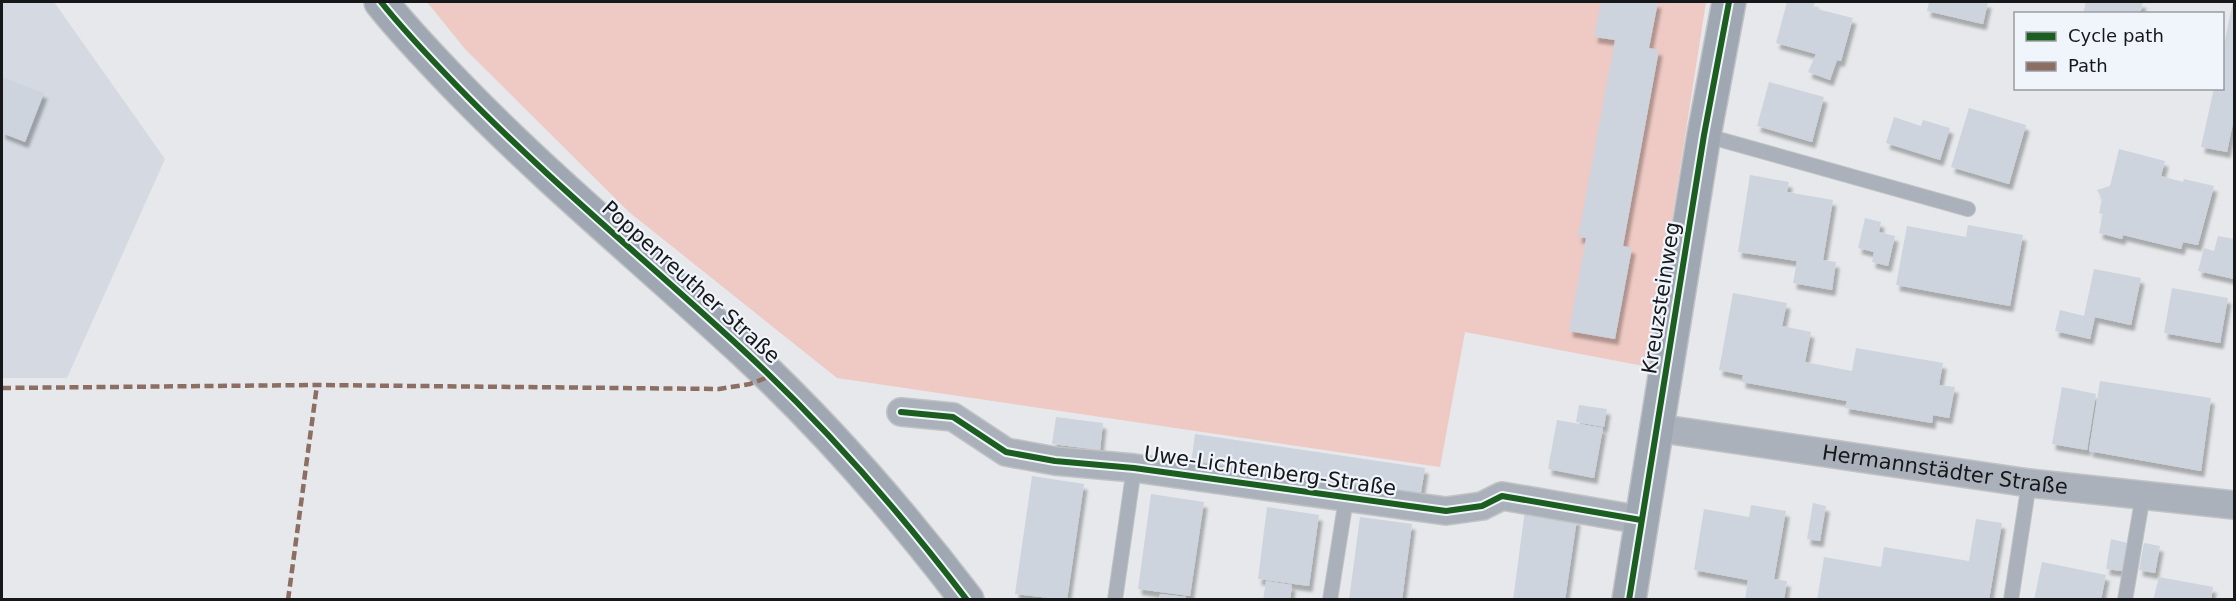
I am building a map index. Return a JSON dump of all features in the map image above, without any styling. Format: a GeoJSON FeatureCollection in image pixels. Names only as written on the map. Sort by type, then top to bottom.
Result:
{"type":"FeatureCollection","features":[{"type":"Feature","properties":{"kind":"street","name":"Poppenreuther Straße"},"geometry":{"type":"LineString","coordinates":[[381,2],[441,70],[525,154],[742,350],[822,427],[933,555],[967,600]]}},
{"type":"Feature","properties":{"kind":"street","name":"Kreuzsteinweg"},"geometry":{"type":"LineString","coordinates":[[1629,600],[1704,135],[1729,2]]}},
{"type":"Feature","properties":{"kind":"street","name":"Uwe-Lichtenberg-Straße"},"geometry":{"type":"LineString","coordinates":[[901,412],[953,417],[1006,452],[1055,461],[1134,468],[1446,512],[1482,506],[1502,496],[1641,520]]}},
{"type":"Feature","properties":{"kind":"street","name":"Hermannstädter Straße"},"geometry":{"type":"LineString","coordinates":[[1657,428],[2029,483],[2235,505]]}},
{"type":"Feature","properties":{"kind":"lane"},"geometry":{"type":"LineString","coordinates":[[1704,135],[1968,209]]}},
{"type":"Feature","properties":{"kind":"lane"},"geometry":{"type":"LineString","coordinates":[[1114,600],[1134,468]]}},
{"type":"Feature","properties":{"kind":"lane"},"geometry":{"type":"LineString","coordinates":[[2011,600],[2029,483]]}},
{"type":"Feature","properties":{"kind":"lane"},"geometry":{"type":"LineString","coordinates":[[2125,600],[2143,495]]}},
{"type":"Feature","properties":{"kind":"lane"},"geometry":{"type":"LineString","coordinates":[[1330,600],[1346,499]]}},
{"type":"Feature","properties":{"kind":"shaded area"},"geometry":{"type":"Polygon","coordinates":[[[2,2],[54,2],[165,159],[67,378],[2,378],[2,2]]]}},
{"type":"Feature","properties":{"kind":"shaded area"},"geometry":{"type":"Polygon","coordinates":[[[427,2],[1706,2],[1649,367],[1465,332],[1440,467],[837,378],[629,212],[465,49],[427,2]]]}},
{"type":"Feature","properties":{"kind":"building"},"geometry":{"type":"Polygon","coordinates":[[[1601,2],[1658,2],[1649,48],[1659,50],[1623,246],[1632,248],[1615,339],[1569,331],[1586,238],[1578,237],[1615,40],[1594,37],[1601,2]]]}},
{"type":"Feature","properties":{"kind":"building"},"geometry":{"type":"Polygon","coordinates":[[[1787,2],[1815,2],[1813,8],[1853,18],[1841,61],[1837,60],[1830,80],[1808,72],[1816,54],[1776,43],[1787,2]]]}},
{"type":"Feature","properties":{"kind":"building"},"geometry":{"type":"Polygon","coordinates":[[[1929,2],[1988,2],[1983,24],[1927,11],[1929,2]]]}},
{"type":"Feature","properties":{"kind":"building"},"geometry":{"type":"Polygon","coordinates":[[[2086,2],[2143,2],[2140,12],[2084,12],[2086,2]]]}},
{"type":"Feature","properties":{"kind":"building"},"geometry":{"type":"Polygon","coordinates":[[[2233,2],[2234,118],[2227,152],[2201,147],[2214,90],[2224,90],[2224,44],[2233,2]]]}},
{"type":"Feature","properties":{"kind":"building"},"geometry":{"type":"Polygon","coordinates":[[[2,77],[44,93],[25,142],[2,133],[2,77]]]}},
{"type":"Feature","properties":{"kind":"building"},"geometry":{"type":"Polygon","coordinates":[[[1769,82],[1824,97],[1812,142],[1757,126],[1769,82]]]}},
{"type":"Feature","properties":{"kind":"building"},"geometry":{"type":"Polygon","coordinates":[[[1969,108],[2026,125],[2009,184],[1951,167],[1969,108]]]}},
{"type":"Feature","properties":{"kind":"building"},"geometry":{"type":"Polygon","coordinates":[[[1894,117],[1921,126],[1923,120],[1950,128],[1940,160],[1886,143],[1894,117]]]}},
{"type":"Feature","properties":{"kind":"building"},"geometry":{"type":"Polygon","coordinates":[[[2119,149],[2165,161],[2161,176],[2183,182],[2184,179],[2214,186],[2198,245],[2183,242],[2181,249],[2123,235],[2122,239],[2099,233],[2103,214],[2099,213],[2102,199],[2097,190],[2110,186],[2119,149]]]}},
{"type":"Feature","properties":{"kind":"building"},"geometry":{"type":"Polygon","coordinates":[[[1750,175],[1789,182],[1787,192],[1833,200],[1823,260],[1836,262],[1832,290],[1793,283],[1797,261],[1738,252],[1750,175]]]}},
{"type":"Feature","properties":{"kind":"building"},"geometry":{"type":"Polygon","coordinates":[[[1865,218],[1881,222],[1879,232],[1895,236],[1888,266],[1872,262],[1874,252],[1858,248],[1865,218]]]}},
{"type":"Feature","properties":{"kind":"building"},"geometry":{"type":"Polygon","coordinates":[[[1968,225],[2023,235],[2010,306],[1896,285],[1907,226],[1966,237],[1968,225]]]}},
{"type":"Feature","properties":{"kind":"building"},"geometry":{"type":"Polygon","coordinates":[[[2218,236],[2234,239],[2234,279],[2198,271],[2204,248],[2214,251],[2218,236]]]}},
{"type":"Feature","properties":{"kind":"building"},"geometry":{"type":"Polygon","coordinates":[[[2094,269],[2141,278],[2131,325],[2095,317],[2090,339],[2055,331],[2060,310],[2084,316],[2094,269]]]}},
{"type":"Feature","properties":{"kind":"building"},"geometry":{"type":"Polygon","coordinates":[[[2172,288],[2228,298],[2220,343],[2164,333],[2172,288]]]}},
{"type":"Feature","properties":{"kind":"building"},"geometry":{"type":"Polygon","coordinates":[[[1733,293],[1787,303],[1782,326],[1811,332],[1805,362],[1852,371],[1856,348],[1943,363],[1939,385],[1955,387],[1949,418],[1933,415],[1932,423],[1845,408],[1847,401],[1742,382],[1743,375],[1719,370],[1733,293]]]}},
{"type":"Feature","properties":{"kind":"building"},"geometry":{"type":"Polygon","coordinates":[[[2100,381],[2211,398],[2201,471],[2089,451],[2100,381]]]}},
{"type":"Feature","properties":{"kind":"building"},"geometry":{"type":"Polygon","coordinates":[[[2062,387],[2096,394],[2087,450],[2052,444],[2062,387]]]}},
{"type":"Feature","properties":{"kind":"building"},"geometry":{"type":"Polygon","coordinates":[[[1579,405],[1607,409],[1604,427],[1576,422],[1579,405]]]}},
{"type":"Feature","properties":{"kind":"building"},"geometry":{"type":"Polygon","coordinates":[[[1056,417],[1103,423],[1100,450],[1052,444],[1056,417]]]}},
{"type":"Feature","properties":{"kind":"building"},"geometry":{"type":"Polygon","coordinates":[[[1557,420],[1603,428],[1594,478],[1548,469],[1557,420]]]}},
{"type":"Feature","properties":{"kind":"building"},"geometry":{"type":"Polygon","coordinates":[[[1195,434],[1425,468],[1420,498],[1191,464],[1195,434]]]}},
{"type":"Feature","properties":{"kind":"building"},"geometry":{"type":"Polygon","coordinates":[[[1032,476],[1084,484],[1067,600],[1015,594],[1032,476]]]}},
{"type":"Feature","properties":{"kind":"building"},"geometry":{"type":"Polygon","coordinates":[[[1151,494],[1204,502],[1190,596],[1138,589],[1151,494]]]}},
{"type":"Feature","properties":{"kind":"building"},"geometry":{"type":"Polygon","coordinates":[[[1813,503],[1826,506],[1820,541],[1807,539],[1813,503]]]}},
{"type":"Feature","properties":{"kind":"building"},"geometry":{"type":"Polygon","coordinates":[[[1751,505],[1786,511],[1774,579],[1787,581],[1784,600],[1745,600],[1748,580],[1694,570],[1704,509],[1749,517],[1751,505]]]}},
{"type":"Feature","properties":{"kind":"building"},"geometry":{"type":"Polygon","coordinates":[[[1267,507],[1319,515],[1309,586],[1258,579],[1267,507]]]}},
{"type":"Feature","properties":{"kind":"building"},"geometry":{"type":"Polygon","coordinates":[[[1525,510],[1577,519],[1565,600],[1513,600],[1525,510]]]}},
{"type":"Feature","properties":{"kind":"building"},"geometry":{"type":"Polygon","coordinates":[[[1360,517],[1412,524],[1402,600],[1349,600],[1360,517]]]}},
{"type":"Feature","properties":{"kind":"building"},"geometry":{"type":"Polygon","coordinates":[[[1976,519],[2002,523],[1989,600],[1817,600],[1824,557],[1881,567],[1884,547],[1969,561],[1976,519]]]}},
{"type":"Feature","properties":{"kind":"building"},"geometry":{"type":"Polygon","coordinates":[[[2111,539],[2127,543],[2122,571],[2106,569],[2111,539]]]}},
{"type":"Feature","properties":{"kind":"building"},"geometry":{"type":"Polygon","coordinates":[[[2144,543],[2160,546],[2155,573],[2139,570],[2144,543]]]}},
{"type":"Feature","properties":{"kind":"building"},"geometry":{"type":"Polygon","coordinates":[[[2042,562],[2106,575],[2101,600],[2034,600],[2042,562]]]}},
{"type":"Feature","properties":{"kind":"building"},"geometry":{"type":"Polygon","coordinates":[[[2159,577],[2213,587],[2211,600],[2153,600],[2159,577]]]}},
{"type":"Feature","properties":{"kind":"building"},"geometry":{"type":"Polygon","coordinates":[[[1266,581],[1292,585],[1290,600],[1263,600],[1266,581]]]}},
{"type":"Feature","properties":{"kind":"building"},"geometry":{"type":"Polygon","coordinates":[[[1160,594],[1186,597],[1186,600],[1159,600],[1160,594]]]}},
{"type":"Feature","properties":{"kind":"marked path"},"geometry":{"type":"LineString","coordinates":[[2,388],[317,385],[719,389],[750,384],[771,376]]}},
{"type":"Feature","properties":{"kind":"marked path"},"geometry":{"type":"LineString","coordinates":[[288,600],[317,385]]}},
{"type":"Feature","properties":{"kind":"cycle path"},"geometry":{"type":"LineString","coordinates":[[381,2],[427,55],[491,120],[743,350],[803,409],[888,502],[967,600]]}},
{"type":"Feature","properties":{"kind":"cycle path"},"geometry":{"type":"LineString","coordinates":[[1629,600],[1704,135],[1729,2]]}},
{"type":"Feature","properties":{"kind":"cycle path"},"geometry":{"type":"LineString","coordinates":[[901,412],[953,417],[1006,452],[1055,461],[1134,468],[1446,511],[1482,506],[1502,496],[1641,520]]}}]}
